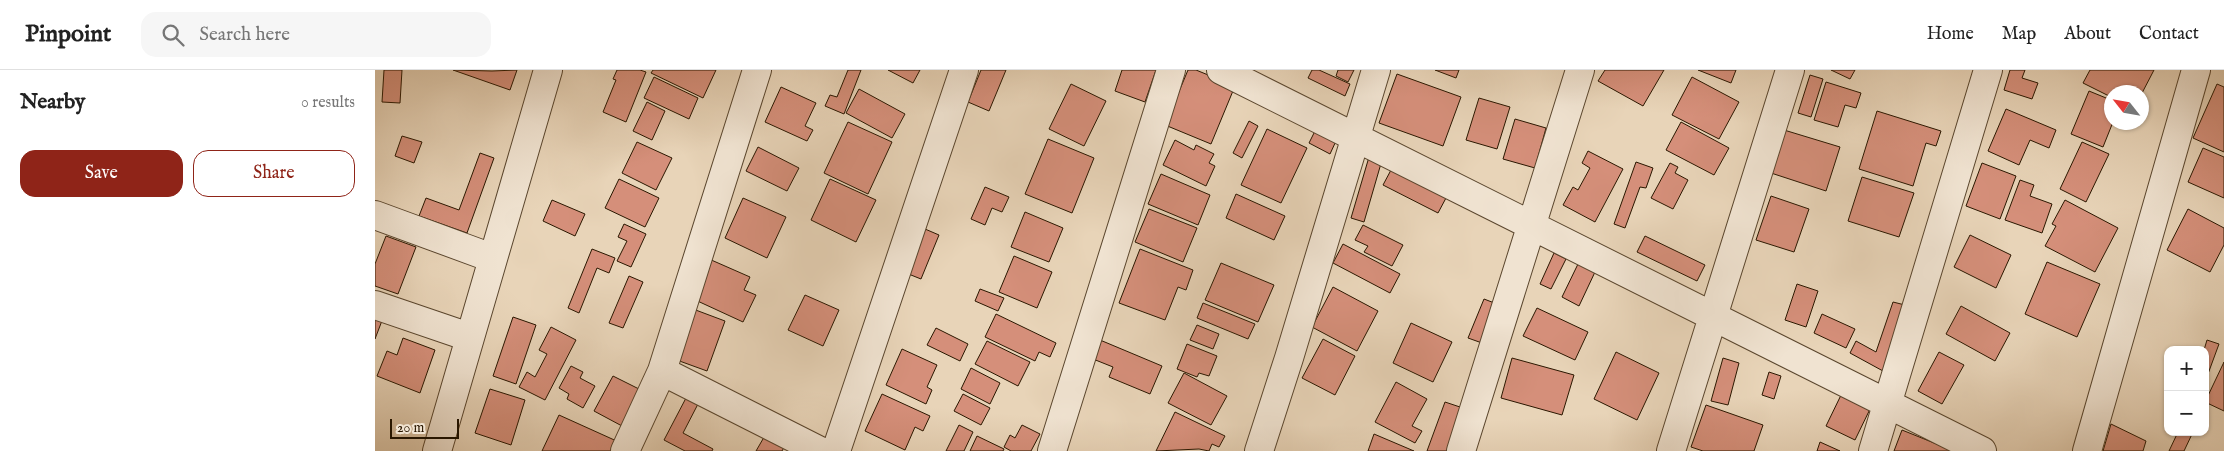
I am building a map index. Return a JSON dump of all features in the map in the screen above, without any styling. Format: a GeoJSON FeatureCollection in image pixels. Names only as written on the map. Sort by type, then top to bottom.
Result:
{"type":"FeatureCollection","features":[{"type":"Feature","properties":{"kind":"street"},"geometry":{"type":"LineString","coordinates":[[437,451],[548,70]]}},
{"type":"Feature","properties":{"kind":"street"},"geometry":{"type":"LineString","coordinates":[[625,451],[662,372],[757,70]]}},
{"type":"Feature","properties":{"kind":"street"},"geometry":{"type":"LineString","coordinates":[[835,451],[964,70]]}},
{"type":"Feature","properties":{"kind":"street"},"geometry":{"type":"LineString","coordinates":[[1052,451],[1171,70]]}},
{"type":"Feature","properties":{"kind":"street"},"geometry":{"type":"LineString","coordinates":[[1221,70],[1981,451]]}},
{"type":"Feature","properties":{"kind":"street"},"geometry":{"type":"LineString","coordinates":[[1259,451],[1377,70]]}},
{"type":"Feature","properties":{"kind":"street"},"geometry":{"type":"LineString","coordinates":[[1461,451],[1580,70]]}},
{"type":"Feature","properties":{"kind":"street"},"geometry":{"type":"LineString","coordinates":[[1671,451],[1790,70]]}},
{"type":"Feature","properties":{"kind":"street"},"geometry":{"type":"LineString","coordinates":[[1873,451],[1988,70]]}},
{"type":"Feature","properties":{"kind":"street"},"geometry":{"type":"LineString","coordinates":[[2087,451],[2196,70]]}},
{"type":"Feature","properties":{"kind":"street"},"geometry":{"type":"LineString","coordinates":[[375,215],[492,258]]}},
{"type":"Feature","properties":{"kind":"street"},"geometry":{"type":"LineString","coordinates":[[375,305],[469,337]]}},
{"type":"Feature","properties":{"kind":"street"},"geometry":{"type":"LineString","coordinates":[[662,372],[820,451]]}},
{"type":"Feature","properties":{"kind":"building"},"geometry":{"type":"Polygon","coordinates":[[[384,70],[402,70],[400,103],[382,102],[384,70]]]}},
{"type":"Feature","properties":{"kind":"building"},"geometry":{"type":"Polygon","coordinates":[[[453,70],[492,71],[517,70],[510,90],[453,70]]]}},
{"type":"Feature","properties":{"kind":"building"},"geometry":{"type":"Polygon","coordinates":[[[617,70],[640,70],[646,72],[626,122],[603,112],[616,80],[613,79],[617,70]]]}},
{"type":"Feature","properties":{"kind":"building"},"geometry":{"type":"Polygon","coordinates":[[[653,70],[716,70],[703,98],[651,73],[653,70]]]}},
{"type":"Feature","properties":{"kind":"building"},"geometry":{"type":"Polygon","coordinates":[[[848,70],[861,70],[844,114],[825,106],[830,95],[837,97],[848,70]]]}},
{"type":"Feature","properties":{"kind":"building"},"geometry":{"type":"Polygon","coordinates":[[[888,70],[920,70],[913,83],[888,70]]]}},
{"type":"Feature","properties":{"kind":"building"},"geometry":{"type":"Polygon","coordinates":[[[981,70],[1006,70],[989,111],[968,102],[981,70]]]}},
{"type":"Feature","properties":{"kind":"building"},"geometry":{"type":"Polygon","coordinates":[[[1122,70],[1156,70],[1145,102],[1115,91],[1122,70]]]}},
{"type":"Feature","properties":{"kind":"building"},"geometry":{"type":"Polygon","coordinates":[[[1188,70],[1196,70],[1235,86],[1211,144],[1165,125],[1188,70]]]}},
{"type":"Feature","properties":{"kind":"building"},"geometry":{"type":"Polygon","coordinates":[[[1312,70],[1319,70],[1350,84],[1345,96],[1308,78],[1312,70]]]}},
{"type":"Feature","properties":{"kind":"building"},"geometry":{"type":"Polygon","coordinates":[[[1338,70],[1354,70],[1348,82],[1336,76],[1338,70]]]}},
{"type":"Feature","properties":{"kind":"building"},"geometry":{"type":"Polygon","coordinates":[[[1435,70],[1459,70],[1456,78],[1435,70]]]}},
{"type":"Feature","properties":{"kind":"building"},"geometry":{"type":"Polygon","coordinates":[[[1605,70],[1664,70],[1643,106],[1598,81],[1605,70]]]}},
{"type":"Feature","properties":{"kind":"building"},"geometry":{"type":"Polygon","coordinates":[[[1698,70],[1736,70],[1731,83],[1698,70]]]}},
{"type":"Feature","properties":{"kind":"building"},"geometry":{"type":"Polygon","coordinates":[[[1831,70],[1855,70],[1850,79],[1831,70]]]}},
{"type":"Feature","properties":{"kind":"building"},"geometry":{"type":"Polygon","coordinates":[[[2010,70],[2025,70],[2022,78],[2038,83],[2032,99],[2004,90],[2010,70]]]}},
{"type":"Feature","properties":{"kind":"building"},"geometry":{"type":"Polygon","coordinates":[[[2090,70],[2154,70],[2146,85],[2104,85],[2104,94],[2083,83],[2090,70]]]}},
{"type":"Feature","properties":{"kind":"building"},"geometry":{"type":"Polygon","coordinates":[[[1397,74],[1461,97],[1443,146],[1379,123],[1397,74]]]}},
{"type":"Feature","properties":{"kind":"building"},"geometry":{"type":"Polygon","coordinates":[[[1810,75],[1823,79],[1811,117],[1798,113],[1810,75]]]}},
{"type":"Feature","properties":{"kind":"building"},"geometry":{"type":"Polygon","coordinates":[[[654,77],[698,98],[689,119],[644,98],[654,77]]]}},
{"type":"Feature","properties":{"kind":"building"},"geometry":{"type":"Polygon","coordinates":[[[1692,77],[1739,102],[1719,139],[1672,115],[1692,77]]]}},
{"type":"Feature","properties":{"kind":"building"},"geometry":{"type":"Polygon","coordinates":[[[1826,82],[1861,93],[1856,108],[1845,105],[1838,127],[1814,120],[1826,82]]]}},
{"type":"Feature","properties":{"kind":"building"},"geometry":{"type":"Polygon","coordinates":[[[1071,84],[1106,101],[1084,146],[1049,129],[1071,84]]]}},
{"type":"Feature","properties":{"kind":"building"},"geometry":{"type":"Polygon","coordinates":[[[2217,84],[2224,87],[2224,152],[2193,138],[2217,84]]]}},
{"type":"Feature","properties":{"kind":"building"},"geometry":{"type":"Polygon","coordinates":[[[781,87],[816,103],[805,126],[813,130],[807,141],[765,122],[781,87]]]}},
{"type":"Feature","properties":{"kind":"building"},"geometry":{"type":"Polygon","coordinates":[[[859,89],[905,114],[892,138],[846,113],[859,89]]]}},
{"type":"Feature","properties":{"kind":"building"},"geometry":{"type":"Polygon","coordinates":[[[2089,91],[2104,97],[2104,130],[2110,130],[2103,147],[2071,134],[2089,91]]]}},
{"type":"Feature","properties":{"kind":"building"},"geometry":{"type":"Polygon","coordinates":[[[1479,98],[1510,107],[1497,149],[1466,140],[1479,98]]]}},
{"type":"Feature","properties":{"kind":"building"},"geometry":{"type":"Polygon","coordinates":[[[647,102],[665,111],[652,140],[633,131],[647,102]]]}},
{"type":"Feature","properties":{"kind":"building"},"geometry":{"type":"Polygon","coordinates":[[[2006,109],[2056,130],[2049,148],[2030,140],[2019,165],[1988,151],[2006,109]]]}},
{"type":"Feature","properties":{"kind":"building"},"geometry":{"type":"Polygon","coordinates":[[[1877,111],[1941,131],[1936,146],[1926,143],[1913,186],[1859,169],[1877,111]]]}},
{"type":"Feature","properties":{"kind":"building"},"geometry":{"type":"Polygon","coordinates":[[[1515,119],[1546,128],[1535,168],[1503,159],[1515,119]]]}},
{"type":"Feature","properties":{"kind":"building"},"geometry":{"type":"Polygon","coordinates":[[[1249,121],[1258,126],[1242,158],[1233,153],[1249,121]]]}},
{"type":"Feature","properties":{"kind":"building"},"geometry":{"type":"Polygon","coordinates":[[[848,122],[892,142],[868,194],[824,173],[848,122]]]}},
{"type":"Feature","properties":{"kind":"building"},"geometry":{"type":"Polygon","coordinates":[[[1681,122],[1729,148],[1714,175],[1666,150],[1681,122]]]}},
{"type":"Feature","properties":{"kind":"building"},"geometry":{"type":"Polygon","coordinates":[[[1267,129],[1307,148],[1281,203],[1241,185],[1267,129]]]}},
{"type":"Feature","properties":{"kind":"building"},"geometry":{"type":"Polygon","coordinates":[[[1784,130],[1840,147],[1826,191],[1771,173],[1784,130]]]}},
{"type":"Feature","properties":{"kind":"building"},"geometry":{"type":"Polygon","coordinates":[[[1315,131],[1336,141],[1330,154],[1309,143],[1315,131]]]}},
{"type":"Feature","properties":{"kind":"building"},"geometry":{"type":"Polygon","coordinates":[[[402,136],[422,142],[414,163],[395,156],[402,136]]]}},
{"type":"Feature","properties":{"kind":"building"},"geometry":{"type":"Polygon","coordinates":[[[1048,139],[1094,158],[1072,213],[1025,194],[1048,139]]]}},
{"type":"Feature","properties":{"kind":"building"},"geometry":{"type":"Polygon","coordinates":[[[1175,140],[1194,150],[1196,145],[1214,154],[1209,163],[1215,166],[1206,186],[1163,165],[1175,140]]]}},
{"type":"Feature","properties":{"kind":"building"},"geometry":{"type":"Polygon","coordinates":[[[637,142],[672,158],[656,190],[622,173],[637,142]]]}},
{"type":"Feature","properties":{"kind":"building"},"geometry":{"type":"Polygon","coordinates":[[[2082,142],[2109,154],[2086,202],[2060,189],[2082,142]]]}},
{"type":"Feature","properties":{"kind":"building"},"geometry":{"type":"Polygon","coordinates":[[[758,147],[799,168],[787,191],[746,171],[758,147]]]}},
{"type":"Feature","properties":{"kind":"building"},"geometry":{"type":"Polygon","coordinates":[[[2203,148],[2224,157],[2224,198],[2188,182],[2203,148]]]}},
{"type":"Feature","properties":{"kind":"building"},"geometry":{"type":"Polygon","coordinates":[[[1588,151],[1623,169],[1595,222],[1563,205],[1573,187],[1578,190],[1590,168],[1582,163],[1588,151]]]}},
{"type":"Feature","properties":{"kind":"building"},"geometry":{"type":"Polygon","coordinates":[[[480,153],[494,158],[467,233],[419,216],[426,198],[459,210],[480,153]]]}},
{"type":"Feature","properties":{"kind":"building"},"geometry":{"type":"Polygon","coordinates":[[[1369,157],[1382,160],[1364,222],[1351,218],[1369,157]]]}},
{"type":"Feature","properties":{"kind":"building"},"geometry":{"type":"Polygon","coordinates":[[[1636,162],[1653,168],[1646,188],[1640,187],[1625,228],[1614,224],[1636,162]]]}},
{"type":"Feature","properties":{"kind":"building"},"geometry":{"type":"Polygon","coordinates":[[[1670,163],[1678,167],[1675,173],[1688,180],[1673,209],[1651,198],[1670,163]]]}},
{"type":"Feature","properties":{"kind":"building"},"geometry":{"type":"Polygon","coordinates":[[[1982,163],[2016,176],[2000,219],[1966,206],[1982,163]]]}},
{"type":"Feature","properties":{"kind":"building"},"geometry":{"type":"Polygon","coordinates":[[[1391,170],[1446,198],[1438,213],[1383,185],[1391,170]]]}},
{"type":"Feature","properties":{"kind":"building"},"geometry":{"type":"Polygon","coordinates":[[[1161,174],[1210,195],[1198,225],[1148,204],[1161,174]]]}},
{"type":"Feature","properties":{"kind":"building"},"geometry":{"type":"Polygon","coordinates":[[[1862,177],[1914,193],[1899,237],[1848,221],[1862,177]]]}},
{"type":"Feature","properties":{"kind":"building"},"geometry":{"type":"Polygon","coordinates":[[[619,179],[659,198],[645,227],[605,208],[619,179]]]}},
{"type":"Feature","properties":{"kind":"building"},"geometry":{"type":"Polygon","coordinates":[[[830,179],[876,200],[856,242],[811,220],[830,179]]]}},
{"type":"Feature","properties":{"kind":"building"},"geometry":{"type":"Polygon","coordinates":[[[2020,180],[2034,185],[2030,196],[2052,204],[2042,233],[2005,220],[2020,180]]]}},
{"type":"Feature","properties":{"kind":"building"},"geometry":{"type":"Polygon","coordinates":[[[985,187],[1009,197],[1002,212],[992,208],[985,225],[971,219],[985,187]]]}},
{"type":"Feature","properties":{"kind":"building"},"geometry":{"type":"Polygon","coordinates":[[[1236,194],[1285,216],[1274,240],[1226,218],[1236,194]]]}},
{"type":"Feature","properties":{"kind":"building"},"geometry":{"type":"Polygon","coordinates":[[[1771,196],[1809,209],[1794,252],[1756,240],[1771,196]]]}},
{"type":"Feature","properties":{"kind":"building"},"geometry":{"type":"Polygon","coordinates":[[[743,198],[786,217],[767,258],[725,238],[743,198]]]}},
{"type":"Feature","properties":{"kind":"building"},"geometry":{"type":"Polygon","coordinates":[[[552,200],[585,214],[575,236],[543,221],[552,200]]]}},
{"type":"Feature","properties":{"kind":"building"},"geometry":{"type":"Polygon","coordinates":[[[2065,200],[2118,228],[2095,272],[2045,246],[2056,226],[2052,224],[2065,200]]]}},
{"type":"Feature","properties":{"kind":"building"},"geometry":{"type":"Polygon","coordinates":[[[1149,209],[1197,228],[1183,262],[1135,242],[1149,209]]]}},
{"type":"Feature","properties":{"kind":"building"},"geometry":{"type":"Polygon","coordinates":[[[2188,209],[2224,228],[2224,245],[2210,272],[2167,250],[2188,209]]]}},
{"type":"Feature","properties":{"kind":"building"},"geometry":{"type":"Polygon","coordinates":[[[1025,212],[1063,228],[1049,262],[1011,247],[1025,212]]]}},
{"type":"Feature","properties":{"kind":"building"},"geometry":{"type":"Polygon","coordinates":[[[624,224],[646,234],[631,267],[617,261],[627,241],[618,237],[624,224]]]}},
{"type":"Feature","properties":{"kind":"building"},"geometry":{"type":"Polygon","coordinates":[[[1363,225],[1403,245],[1392,266],[1364,252],[1368,246],[1355,240],[1363,225]]]}},
{"type":"Feature","properties":{"kind":"building"},"geometry":{"type":"Polygon","coordinates":[[[925,229],[939,235],[921,279],[906,273],[925,229]]]}},
{"type":"Feature","properties":{"kind":"building"},"geometry":{"type":"Polygon","coordinates":[[[1970,235],[2011,255],[1996,288],[1954,267],[1970,235]]]}},
{"type":"Feature","properties":{"kind":"building"},"geometry":{"type":"Polygon","coordinates":[[[386,236],[416,247],[398,294],[375,286],[375,264],[386,236]]]}},
{"type":"Feature","properties":{"kind":"building"},"geometry":{"type":"Polygon","coordinates":[[[1645,236],[1705,265],[1697,281],[1637,252],[1645,236]]]}},
{"type":"Feature","properties":{"kind":"building"},"geometry":{"type":"Polygon","coordinates":[[[1343,244],[1400,274],[1390,293],[1333,263],[1343,244]]]}},
{"type":"Feature","properties":{"kind":"building"},"geometry":{"type":"Polygon","coordinates":[[[592,249],[615,258],[609,273],[597,268],[579,313],[568,308],[592,249]]]}},
{"type":"Feature","properties":{"kind":"building"},"geometry":{"type":"Polygon","coordinates":[[[1140,249],[1193,270],[1186,290],[1178,287],[1165,320],[1119,303],[1140,249]]]}},
{"type":"Feature","properties":{"kind":"building"},"geometry":{"type":"Polygon","coordinates":[[[1554,253],[1566,259],[1551,289],[1540,284],[1554,253]]]}},
{"type":"Feature","properties":{"kind":"building"},"geometry":{"type":"Polygon","coordinates":[[[1014,256],[1052,272],[1037,308],[999,292],[1014,256]]]}},
{"type":"Feature","properties":{"kind":"building"},"geometry":{"type":"Polygon","coordinates":[[[709,259],[750,277],[744,290],[756,295],[743,322],[691,298],[709,259]]]}},
{"type":"Feature","properties":{"kind":"building"},"geometry":{"type":"Polygon","coordinates":[[[2047,262],[2100,284],[2077,337],[2025,314],[2047,262]]]}},
{"type":"Feature","properties":{"kind":"building"},"geometry":{"type":"Polygon","coordinates":[[[1221,263],[1274,285],[1258,322],[1205,300],[1221,263]]]}},
{"type":"Feature","properties":{"kind":"building"},"geometry":{"type":"Polygon","coordinates":[[[1578,264],[1595,272],[1579,306],[1562,297],[1578,264]]]}},
{"type":"Feature","properties":{"kind":"building"},"geometry":{"type":"Polygon","coordinates":[[[629,276],[643,282],[623,328],[609,323],[629,276]]]}},
{"type":"Feature","properties":{"kind":"building"},"geometry":{"type":"Polygon","coordinates":[[[1797,284],[1818,291],[1806,327],[1785,320],[1797,284]]]}},
{"type":"Feature","properties":{"kind":"building"},"geometry":{"type":"Polygon","coordinates":[[[1333,287],[1378,311],[1357,351],[1312,327],[1333,287]]]}},
{"type":"Feature","properties":{"kind":"building"},"geometry":{"type":"Polygon","coordinates":[[[980,289],[1004,298],[998,311],[975,301],[980,289]]]}},
{"type":"Feature","properties":{"kind":"building"},"geometry":{"type":"Polygon","coordinates":[[[805,295],[839,310],[823,346],[788,330],[805,295]]]}},
{"type":"Feature","properties":{"kind":"building"},"geometry":{"type":"Polygon","coordinates":[[[1484,299],[1497,304],[1482,343],[1468,338],[1484,299]]]}},
{"type":"Feature","properties":{"kind":"building"},"geometry":{"type":"Polygon","coordinates":[[[1893,302],[1905,305],[1883,371],[1850,353],[1856,341],[1876,352],[1893,302]]]}},
{"type":"Feature","properties":{"kind":"building"},"geometry":{"type":"Polygon","coordinates":[[[1203,303],[1255,324],[1248,339],[1197,318],[1203,303]]]}},
{"type":"Feature","properties":{"kind":"building"},"geometry":{"type":"Polygon","coordinates":[[[1961,306],[2010,333],[1995,361],[1946,334],[1961,306]]]}},
{"type":"Feature","properties":{"kind":"building"},"geometry":{"type":"Polygon","coordinates":[[[1537,308],[1588,332],[1575,360],[1523,336],[1537,308]]]}},
{"type":"Feature","properties":{"kind":"building"},"geometry":{"type":"Polygon","coordinates":[[[693,309],[725,321],[707,371],[674,359],[693,309]]]}},
{"type":"Feature","properties":{"kind":"building"},"geometry":{"type":"Polygon","coordinates":[[[996,314],[1056,343],[1050,357],[1039,352],[1035,361],[985,337],[996,314]]]}},
{"type":"Feature","properties":{"kind":"building"},"geometry":{"type":"Polygon","coordinates":[[[1822,314],[1855,329],[1846,348],[1814,333],[1822,314]]]}},
{"type":"Feature","properties":{"kind":"building"},"geometry":{"type":"Polygon","coordinates":[[[375,316],[383,318],[375,339],[375,316]]]}},
{"type":"Feature","properties":{"kind":"building"},"geometry":{"type":"Polygon","coordinates":[[[513,317],[536,325],[516,384],[493,376],[513,317]]]}},
{"type":"Feature","properties":{"kind":"building"},"geometry":{"type":"Polygon","coordinates":[[[1411,323],[1452,342],[1433,382],[1393,363],[1411,323]]]}},
{"type":"Feature","properties":{"kind":"building"},"geometry":{"type":"Polygon","coordinates":[[[1197,325],[1219,334],[1213,349],[1190,340],[1197,325]]]}},
{"type":"Feature","properties":{"kind":"building"},"geometry":{"type":"Polygon","coordinates":[[[551,327],[576,340],[545,400],[519,387],[527,372],[535,377],[547,354],[539,350],[551,327]]]}},
{"type":"Feature","properties":{"kind":"building"},"geometry":{"type":"Polygon","coordinates":[[[936,328],[968,344],[960,361],[927,345],[936,328]]]}},
{"type":"Feature","properties":{"kind":"building"},"geometry":{"type":"Polygon","coordinates":[[[403,338],[435,350],[420,393],[377,376],[387,351],[397,355],[403,338]]]}},
{"type":"Feature","properties":{"kind":"building"},"geometry":{"type":"Polygon","coordinates":[[[1323,339],[1355,356],[1335,395],[1302,378],[1323,339]]]}},
{"type":"Feature","properties":{"kind":"building"},"geometry":{"type":"Polygon","coordinates":[[[1100,340],[1162,366],[1150,394],[1109,377],[1113,367],[1093,359],[1100,340]]]}},
{"type":"Feature","properties":{"kind":"building"},"geometry":{"type":"Polygon","coordinates":[[[2207,340],[2219,344],[2209,371],[2209,346],[2205,346],[2207,340]]]}},
{"type":"Feature","properties":{"kind":"building"},"geometry":{"type":"Polygon","coordinates":[[[987,341],[1030,362],[1018,386],[975,364],[987,341]]]}},
{"type":"Feature","properties":{"kind":"building"},"geometry":{"type":"Polygon","coordinates":[[[1187,344],[1217,356],[1209,376],[1199,373],[1197,377],[1177,369],[1187,344]]]}},
{"type":"Feature","properties":{"kind":"building"},"geometry":{"type":"Polygon","coordinates":[[[902,349],[937,365],[927,387],[932,390],[926,404],[886,385],[902,349]]]}},
{"type":"Feature","properties":{"kind":"building"},"geometry":{"type":"Polygon","coordinates":[[[1616,352],[1659,373],[1637,420],[1594,399],[1616,352]]]}},
{"type":"Feature","properties":{"kind":"building"},"geometry":{"type":"Polygon","coordinates":[[[1939,352],[1964,365],[1942,404],[1918,391],[1939,352]]]}},
{"type":"Feature","properties":{"kind":"building"},"geometry":{"type":"Polygon","coordinates":[[[1512,358],[1574,375],[1562,415],[1501,398],[1512,358]]]}},
{"type":"Feature","properties":{"kind":"building"},"geometry":{"type":"Polygon","coordinates":[[[1723,358],[1739,363],[1728,405],[1711,401],[1723,358]]]}},
{"type":"Feature","properties":{"kind":"building"},"geometry":{"type":"Polygon","coordinates":[[[2224,362],[2224,411],[2209,404],[2209,394],[2224,362]]]}},
{"type":"Feature","properties":{"kind":"building"},"geometry":{"type":"Polygon","coordinates":[[[571,366],[583,372],[580,378],[595,386],[583,408],[567,399],[569,394],[559,388],[571,366]]]}},
{"type":"Feature","properties":{"kind":"building"},"geometry":{"type":"Polygon","coordinates":[[[971,368],[1000,383],[990,404],[961,389],[971,368]]]}},
{"type":"Feature","properties":{"kind":"building"},"geometry":{"type":"Polygon","coordinates":[[[1769,372],[1781,376],[1774,399],[1762,395],[1769,372]]]}},
{"type":"Feature","properties":{"kind":"building"},"geometry":{"type":"Polygon","coordinates":[[[1184,373],[1227,396],[1211,425],[1168,403],[1184,373]]]}},
{"type":"Feature","properties":{"kind":"building"},"geometry":{"type":"Polygon","coordinates":[[[613,376],[641,390],[622,426],[594,411],[613,376]]]}},
{"type":"Feature","properties":{"kind":"building"},"geometry":{"type":"Polygon","coordinates":[[[1396,382],[1427,399],[1412,426],[1422,431],[1415,443],[1375,422],[1396,382]]]}},
{"type":"Feature","properties":{"kind":"building"},"geometry":{"type":"Polygon","coordinates":[[[490,389],[525,400],[511,445],[475,433],[490,389]]]}},
{"type":"Feature","properties":{"kind":"building"},"geometry":{"type":"Polygon","coordinates":[[[1843,391],[1872,405],[1855,440],[1826,426],[1843,391]]]}},
{"type":"Feature","properties":{"kind":"building"},"geometry":{"type":"Polygon","coordinates":[[[882,394],[930,416],[923,431],[915,427],[905,450],[865,431],[882,394]]]}},
{"type":"Feature","properties":{"kind":"building"},"geometry":{"type":"Polygon","coordinates":[[[963,394],[990,408],[981,425],[954,411],[963,394]]]}},
{"type":"Feature","properties":{"kind":"building"},"geometry":{"type":"Polygon","coordinates":[[[686,398],[698,404],[683,433],[713,449],[712,451],[685,451],[664,440],[686,398]]]}},
{"type":"Feature","properties":{"kind":"building"},"geometry":{"type":"Polygon","coordinates":[[[1445,402],[1463,408],[1448,451],[1427,451],[1445,402]]]}},
{"type":"Feature","properties":{"kind":"building"},"geometry":{"type":"Polygon","coordinates":[[[1706,405],[1763,425],[1754,451],[1703,451],[1691,447],[1706,405]]]}},
{"type":"Feature","properties":{"kind":"building"},"geometry":{"type":"Polygon","coordinates":[[[1175,412],[1225,436],[1219,447],[1212,444],[1209,451],[1199,449],[1156,451],[1175,412]]]}},
{"type":"Feature","properties":{"kind":"building"},"geometry":{"type":"Polygon","coordinates":[[[559,415],[621,443],[617,451],[542,451],[559,415]]]}},
{"type":"Feature","properties":{"kind":"building"},"geometry":{"type":"Polygon","coordinates":[[[2111,424],[2146,441],[2143,451],[2103,451],[2111,424]]]}},
{"type":"Feature","properties":{"kind":"building"},"geometry":{"type":"Polygon","coordinates":[[[959,425],[973,432],[964,451],[946,451],[959,425]]]}},
{"type":"Feature","properties":{"kind":"building"},"geometry":{"type":"Polygon","coordinates":[[[1022,425],[1040,434],[1031,451],[1011,451],[1004,447],[1010,435],[1015,438],[1022,425]]]}},
{"type":"Feature","properties":{"kind":"building"},"geometry":{"type":"Polygon","coordinates":[[[1902,430],[1954,451],[1894,451],[1902,430]]]}},
{"type":"Feature","properties":{"kind":"building"},"geometry":{"type":"Polygon","coordinates":[[[767,432],[787,442],[782,451],[756,451],[767,432]]]}},
{"type":"Feature","properties":{"kind":"building"},"geometry":{"type":"Polygon","coordinates":[[[1374,434],[1414,451],[1368,451],[1374,434]]]}},
{"type":"Feature","properties":{"kind":"building"},"geometry":{"type":"Polygon","coordinates":[[[977,436],[1004,449],[1003,451],[970,451],[977,436]]]}},
{"type":"Feature","properties":{"kind":"building"},"geometry":{"type":"Polygon","coordinates":[[[2176,436],[2191,436],[2184,451],[2169,451],[2176,436]]]}},
{"type":"Feature","properties":{"kind":"building"},"geometry":{"type":"Polygon","coordinates":[[[1820,442],[1840,451],[1817,451],[1820,442]]]}}]}
